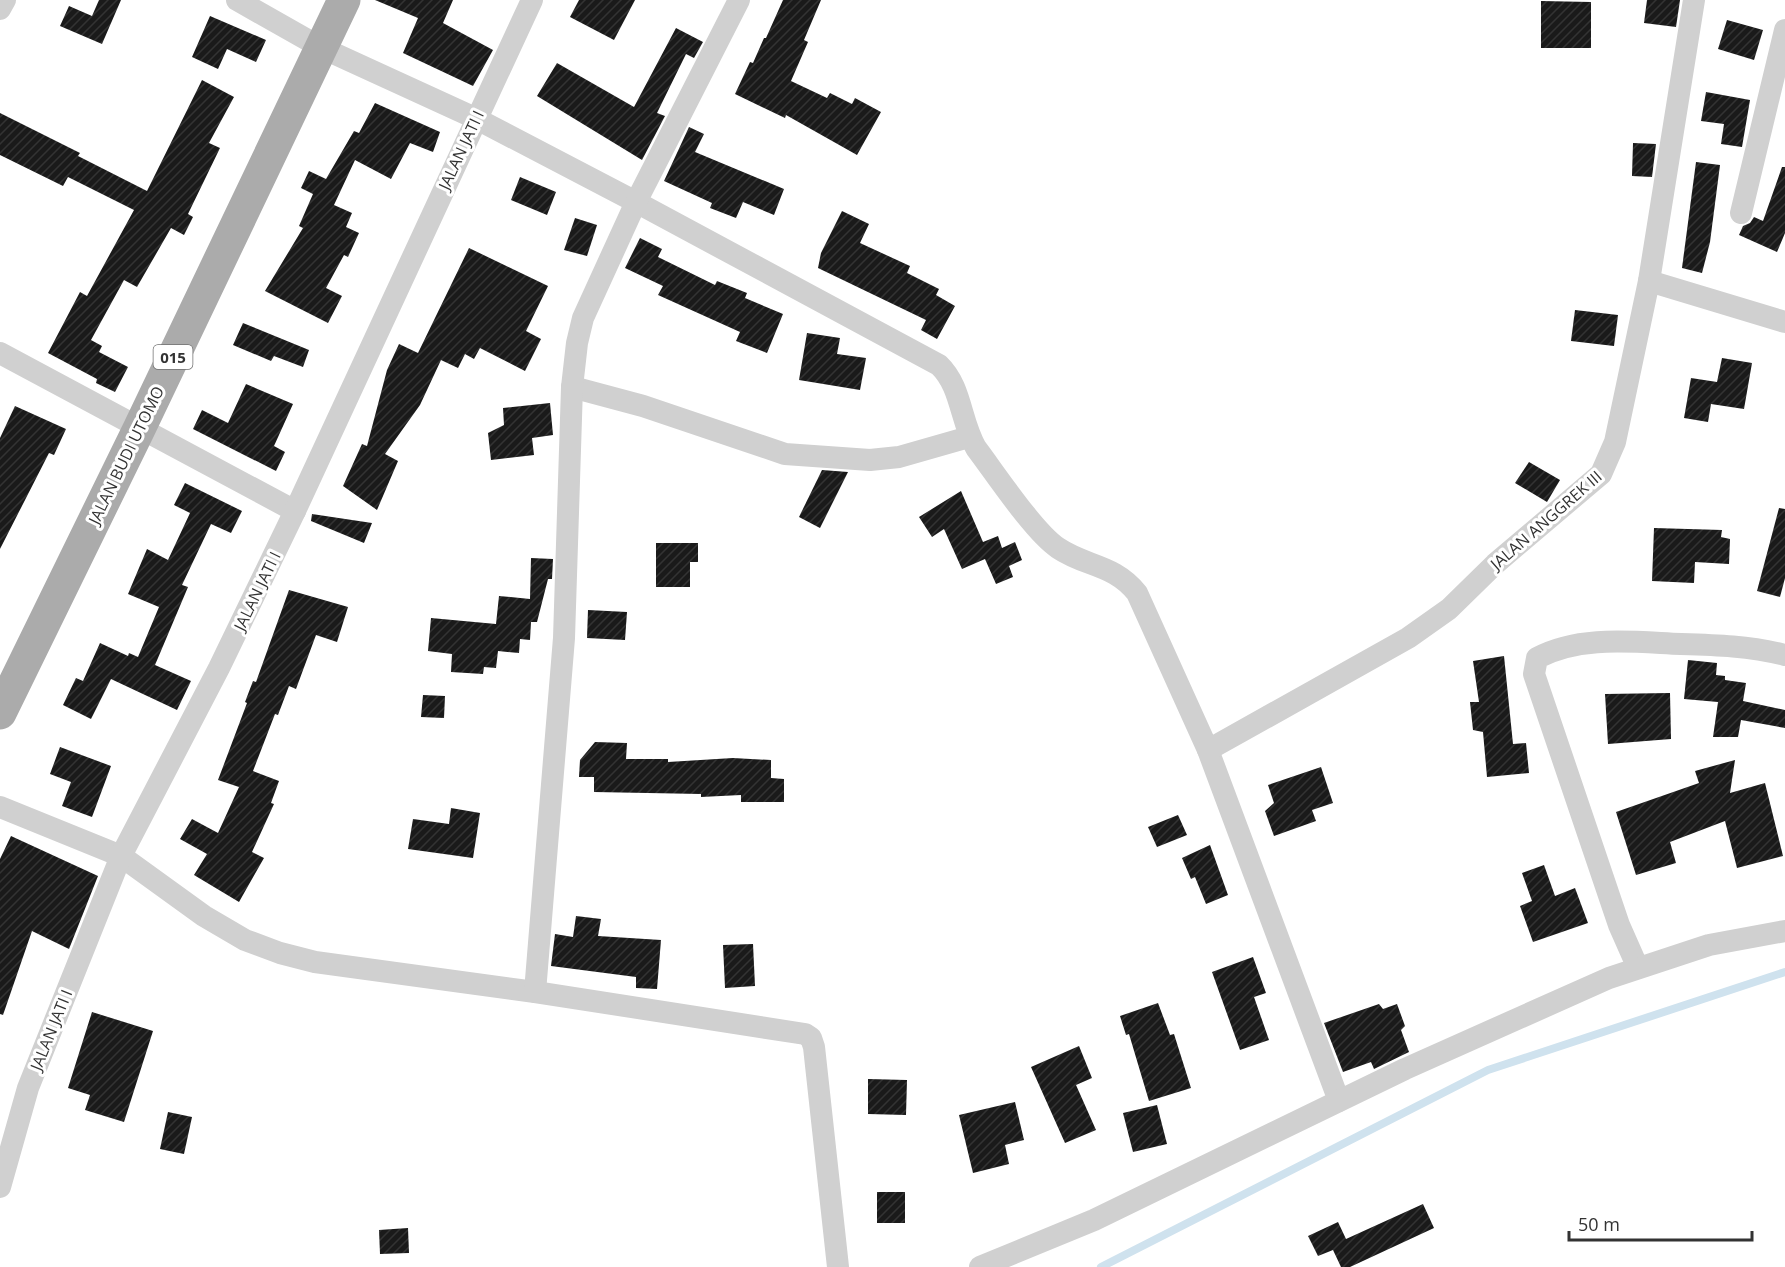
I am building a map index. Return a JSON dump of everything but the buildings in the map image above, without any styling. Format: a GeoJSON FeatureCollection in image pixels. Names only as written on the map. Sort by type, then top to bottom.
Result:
{"type":"FeatureCollection","features":[{"type":"Feature","properties":{"kind":"main road","name":"JALAN BUDI UTOMO"},"geometry":{"type":"LineString","coordinates":[[0,713],[344,0]]}},
{"type":"Feature","properties":{"kind":"street"},"geometry":{"type":"LineString","coordinates":[[0,9],[4,0]]}},
{"type":"Feature","properties":{"kind":"street"},"geometry":{"type":"LineString","coordinates":[[237,0],[320,47],[475,118],[939,364],[954,382],[969,437],[1046,537],[1072,556],[1117,573],[1137,593],[1208,750],[1339,1101]]}},
{"type":"Feature","properties":{"kind":"street","name":"JALAN JATI I"},"geometry":{"type":"LineString","coordinates":[[0,1188],[28,1088],[121,856],[219,668],[295,511],[475,118],[532,0]]}},
{"type":"Feature","properties":{"kind":"street"},"geometry":{"type":"LineString","coordinates":[[534,992],[564,638],[572,387],[583,318],[636,202],[739,0]]}},
{"type":"Feature","properties":{"kind":"street","name":"JALAN ANGGREK III"},"geometry":{"type":"LineString","coordinates":[[1208,750],[1408,638],[1441,615],[1495,564],[1601,474],[1615,442],[1649,281],[1694,0]]}},
{"type":"Feature","properties":{"kind":"street"},"geometry":{"type":"LineString","coordinates":[[1741,213],[1785,30]]}},
{"type":"Feature","properties":{"kind":"street"},"geometry":{"type":"LineString","coordinates":[[1649,281],[1785,322]]}},
{"type":"Feature","properties":{"kind":"street"},"geometry":{"type":"LineString","coordinates":[[0,352],[139,429],[295,511]]}},
{"type":"Feature","properties":{"kind":"street"},"geometry":{"type":"LineString","coordinates":[[572,387],[643,406],[785,454],[870,460],[899,457],[969,437]]}},
{"type":"Feature","properties":{"kind":"street"},"geometry":{"type":"LineString","coordinates":[[1638,968],[1619,925],[1534,674],[1537,658],[1554,649],[1612,641],[1755,647],[1785,655]]}},
{"type":"Feature","properties":{"kind":"street"},"geometry":{"type":"LineString","coordinates":[[0,807],[121,856],[204,916],[245,940],[280,953],[315,962],[793,1031],[812,1038],[838,1267]]}},
{"type":"Feature","properties":{"kind":"street"},"geometry":{"type":"LineString","coordinates":[[980,1267],[1094,1220],[1339,1101],[1598,983],[1708,945],[1785,931]]}},
{"type":"Feature","properties":{"kind":"waterway"},"geometry":{"type":"LineString","coordinates":[[1101,1267],[1488,1070],[1785,972]]}}]}
